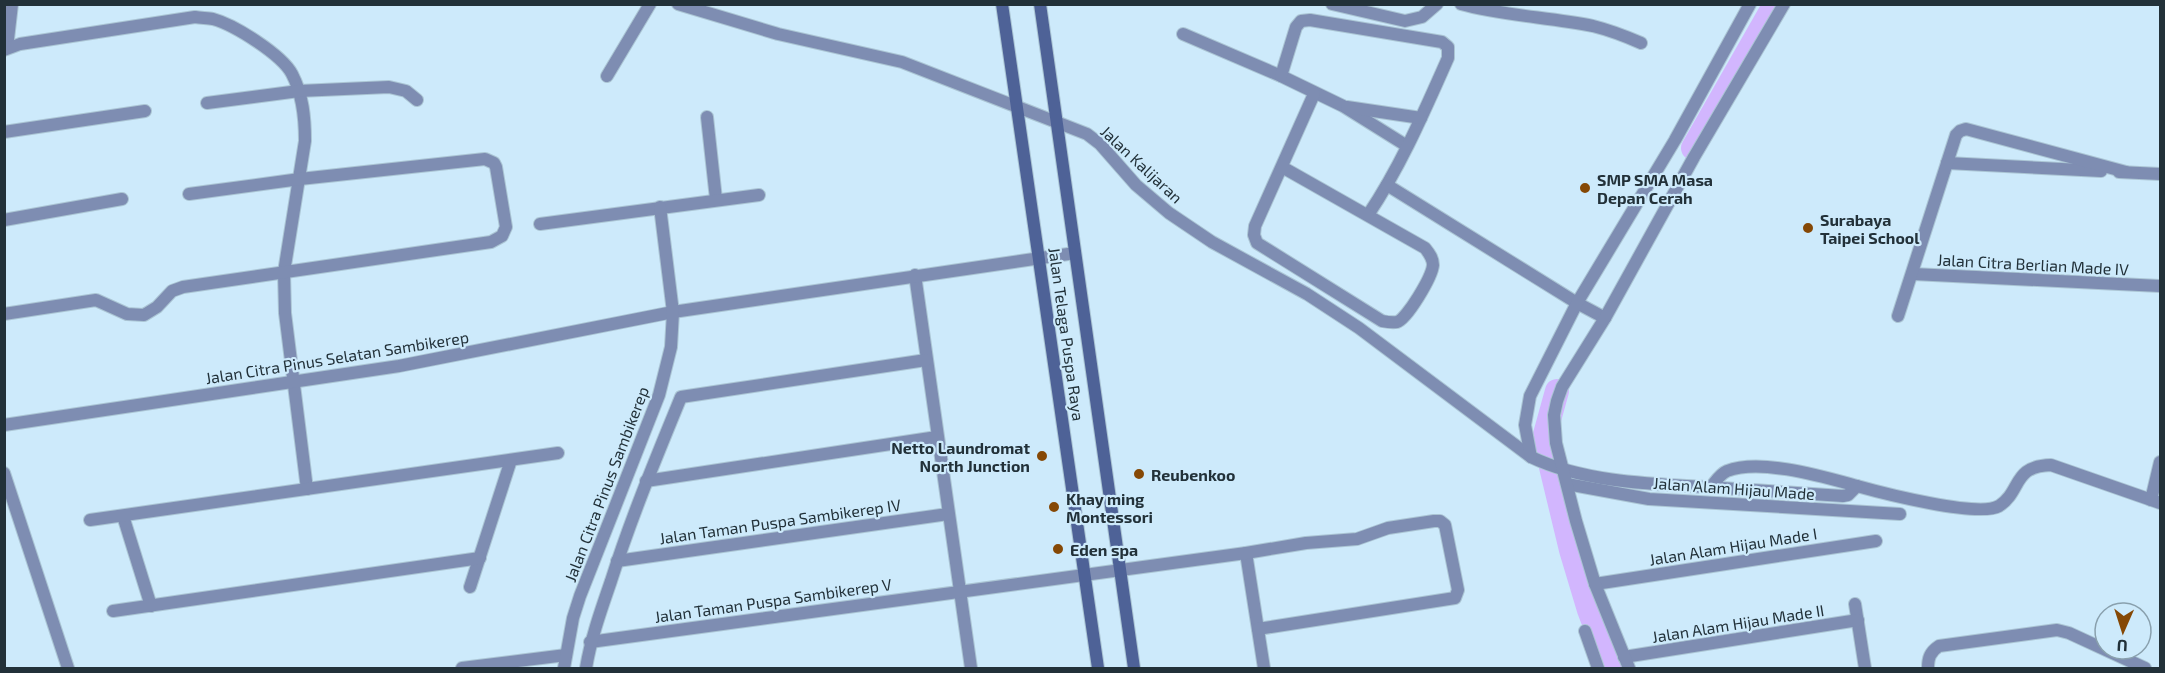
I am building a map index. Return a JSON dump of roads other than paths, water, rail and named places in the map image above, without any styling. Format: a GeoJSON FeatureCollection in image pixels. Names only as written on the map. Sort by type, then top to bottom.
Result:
{"type":"FeatureCollection","features":[{"type":"Feature","properties":{"kind":"main road","name":"Jalan Telaga Puspa Raya"},"geometry":{"type":"LineString","coordinates":[[1002,4],[1098,669]]}},
{"type":"Feature","properties":{"kind":"main road","name":"Jalan Telaga Puspa Raya"},"geometry":{"type":"LineString","coordinates":[[1040,4],[1134,669]]}},
{"type":"Feature","properties":{"kind":"street"},"geometry":{"type":"LineString","coordinates":[[12,4],[6,49],[20,44],[195,17],[224,23],[254,40],[286,64],[299,91],[305,119],[305,141],[300,179],[284,272],[285,313],[308,489]]}},
{"type":"Feature","properties":{"kind":"street"},"geometry":{"type":"LineString","coordinates":[[607,76],[650,4]]}},
{"type":"Feature","properties":{"kind":"street","name":"Jalan Kalijaran"},"geometry":{"type":"LineString","coordinates":[[678,4],[699,8],[778,34],[902,63],[1087,134],[1100,144],[1136,185],[1169,213],[1194,231],[1306,294],[1359,328],[1402,363],[1531,457],[1554,466],[1625,481],[1843,496],[1848,495],[1857,486]]}},
{"type":"Feature","properties":{"kind":"street"},"geometry":{"type":"LineString","coordinates":[[1332,4],[1405,21],[1422,17],[1437,4]]}},
{"type":"Feature","properties":{"kind":"street"},"geometry":{"type":"LineString","coordinates":[[1461,4],[1484,11],[1593,26],[1641,43]]}},
{"type":"Feature","properties":{"kind":"street"},"geometry":{"type":"LineString","coordinates":[[1531,457],[1525,425],[1530,396],[1579,305],[1675,141],[1750,4]]}},
{"type":"Feature","properties":{"kind":"street"},"geometry":{"type":"LineString","coordinates":[[1626,663],[1595,584],[1567,484],[1554,466],[1557,401],[1562,387],[1784,4]]}},
{"type":"Feature","properties":{"kind":"street"},"geometry":{"type":"LineString","coordinates":[[1281,76],[1296,27],[1301,21],[1310,20],[1442,42],[1448,47],[1448,58],[1421,118],[1387,186],[1368,215]]}},
{"type":"Feature","properties":{"kind":"street"},"geometry":{"type":"LineString","coordinates":[[1183,34],[1281,76],[1314,94],[1343,106],[1407,146]]}},
{"type":"Feature","properties":{"kind":"street"},"geometry":{"type":"LineString","coordinates":[[207,103],[299,91],[394,87],[406,91],[417,100]]}},
{"type":"Feature","properties":{"kind":"street"},"geometry":{"type":"LineString","coordinates":[[1282,167],[1425,248],[1432,259],[1431,274],[1406,316],[1394,323],[1382,321],[1257,243],[1254,235],[1255,226],[1314,94]]}},
{"type":"Feature","properties":{"kind":"street"},"geometry":{"type":"LineString","coordinates":[[1343,106],[1421,118]]}},
{"type":"Feature","properties":{"kind":"street"},"geometry":{"type":"LineString","coordinates":[[4,132],[146,111]]}},
{"type":"Feature","properties":{"kind":"street"},"geometry":{"type":"LineString","coordinates":[[707,117],[716,199]]}},
{"type":"Feature","properties":{"kind":"street","name":"Jalan Citra Berlian Made IV"},"geometry":{"type":"LineString","coordinates":[[2126,172],[1966,129],[1960,130],[1956,135],[1912,274],[2160,286]]}},
{"type":"Feature","properties":{"kind":"street"},"geometry":{"type":"LineString","coordinates":[[4,314],[96,300],[127,314],[144,315],[157,307],[172,291],[183,287],[491,242],[502,236],[506,227],[498,173],[494,163],[490,160],[300,179],[189,194]]}},
{"type":"Feature","properties":{"kind":"street"},"geometry":{"type":"LineString","coordinates":[[1947,163],[2160,174]]}},
{"type":"Feature","properties":{"kind":"street"},"geometry":{"type":"LineString","coordinates":[[1387,186],[1579,305],[1603,317]]}},
{"type":"Feature","properties":{"kind":"street"},"geometry":{"type":"LineString","coordinates":[[540,224],[759,195]]}},
{"type":"Feature","properties":{"kind":"street"},"geometry":{"type":"LineString","coordinates":[[4,220],[122,200]]}},
{"type":"Feature","properties":{"kind":"street","name":"Jalan Citra Pinus Sambikerep"},"geometry":{"type":"LineString","coordinates":[[564,669],[573,618],[593,560],[659,395],[671,347],[673,312],[660,207]]}},
{"type":"Feature","properties":{"kind":"street","name":"Jalan Citra Pinus Selatan Sambikerep"},"geometry":{"type":"LineString","coordinates":[[4,425],[433,360],[673,312],[1075,253]]}},
{"type":"Feature","properties":{"kind":"street"},"geometry":{"type":"LineString","coordinates":[[1898,316],[1912,274]]}},
{"type":"Feature","properties":{"kind":"street"},"geometry":{"type":"LineString","coordinates":[[915,275],[971,669]]}},
{"type":"Feature","properties":{"kind":"street"},"geometry":{"type":"LineString","coordinates":[[586,669],[590,642],[617,561],[646,481],[681,397],[926,360]]}},
{"type":"Feature","properties":{"kind":"street"},"geometry":{"type":"LineString","coordinates":[[646,481],[937,437]]}},
{"type":"Feature","properties":{"kind":"street"},"geometry":{"type":"LineString","coordinates":[[90,520],[558,453]]}},
{"type":"Feature","properties":{"kind":"street"},"geometry":{"type":"LineString","coordinates":[[470,587],[512,460]]}},
{"type":"Feature","properties":{"kind":"street"},"geometry":{"type":"LineString","coordinates":[[1711,488],[1727,471],[1745,468],[1789,470],[1915,501],[1990,509],[2003,503],[2025,473],[2032,468],[2050,465],[2156,502],[2160,462]]}},
{"type":"Feature","properties":{"kind":"street"},"geometry":{"type":"LineString","coordinates":[[4,473],[68,669]]}},
{"type":"Feature","properties":{"kind":"street","name":"Jalan Alam Hijau Made"},"geometry":{"type":"LineString","coordinates":[[1567,484],[1649,499],[1900,514]]}},
{"type":"Feature","properties":{"kind":"street","name":"Jalan Taman Puspa Sambikerep IV"},"geometry":{"type":"LineString","coordinates":[[617,561],[948,514]]}},
{"type":"Feature","properties":{"kind":"street"},"geometry":{"type":"LineString","coordinates":[[123,516],[152,606]]}},
{"type":"Feature","properties":{"kind":"street","name":"Jalan Taman Puspa Sambikerep V"},"geometry":{"type":"LineString","coordinates":[[590,642],[1306,543],[1357,538],[1388,528],[1440,521],[1445,525],[1458,590],[1457,596],[1452,600],[1258,629]]}},
{"type":"Feature","properties":{"kind":"street","name":"Jalan Alam Hijau Made I"},"geometry":{"type":"LineString","coordinates":[[1595,584],[1876,541]]}},
{"type":"Feature","properties":{"kind":"street"},"geometry":{"type":"LineString","coordinates":[[1246,553],[1264,669]]}},
{"type":"Feature","properties":{"kind":"street"},"geometry":{"type":"LineString","coordinates":[[113,612],[480,558]]}},
{"type":"Feature","properties":{"kind":"street"},"geometry":{"type":"LineString","coordinates":[[1855,604],[1865,669]]}},
{"type":"Feature","properties":{"kind":"street","name":"Jalan Alam Hijau Made II"},"geometry":{"type":"LineString","coordinates":[[1626,663],[1858,620]]}},
{"type":"Feature","properties":{"kind":"street"},"geometry":{"type":"LineString","coordinates":[[1928,669],[1928,660],[1932,650],[1939,646],[2056,630],[2069,633],[2124,664],[2145,669]]}},
{"type":"Feature","properties":{"kind":"street"},"geometry":{"type":"LineString","coordinates":[[1585,631],[1598,669]]}},
{"type":"Feature","properties":{"kind":"street"},"geometry":{"type":"LineString","coordinates":[[462,669],[566,655]]}},
{"type":"Feature","properties":{"kind":"waterway"},"geometry":{"type":"LineString","coordinates":[[1693,148],[1775,4]]}},
{"type":"Feature","properties":{"kind":"waterway"},"geometry":{"type":"LineString","coordinates":[[1557,391],[1544,438],[1571,550],[1589,610],[1611,668]]}},
{"type":"Feature","properties":{"kind":"place","name":"SMP SMA Masa Depan Cerah"},"geometry":{"type":"Point","coordinates":[1585,188]}},
{"type":"Feature","properties":{"kind":"place","name":"Surabaya Taipei School"},"geometry":{"type":"Point","coordinates":[1808,228]}},
{"type":"Feature","properties":{"kind":"place","name":"Netto Laundromat North Junction"},"geometry":{"type":"Point","coordinates":[1042,456]}},
{"type":"Feature","properties":{"kind":"place","name":"Reubenkoo"},"geometry":{"type":"Point","coordinates":[1139,474]}},
{"type":"Feature","properties":{"kind":"place","name":"Khay ming Montessori"},"geometry":{"type":"Point","coordinates":[1054,507]}},
{"type":"Feature","properties":{"kind":"place","name":"Eden spa"},"geometry":{"type":"Point","coordinates":[1058,549]}}]}
